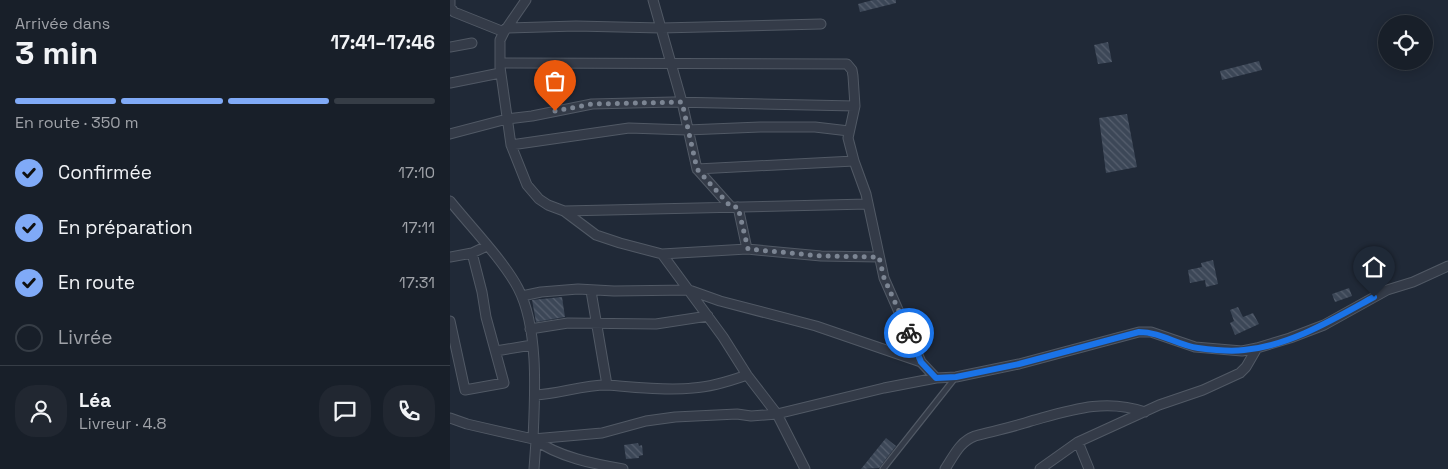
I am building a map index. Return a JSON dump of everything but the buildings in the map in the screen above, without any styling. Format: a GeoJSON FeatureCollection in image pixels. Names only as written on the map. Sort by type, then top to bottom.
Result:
{"type":"FeatureCollection","features":[{"type":"Feature","properties":{"kind":"street"},"geometry":{"type":"LineString","coordinates":[[450,0],[450,7],[454,12],[505,30],[576,26],[661,28],[820,24]]}},
{"type":"Feature","properties":{"kind":"street"},"geometry":{"type":"LineString","coordinates":[[526,0],[500,40],[500,73],[512,145],[527,185],[539,199],[548,205],[564,211],[596,234],[620,243],[662,254],[748,249],[822,256],[879,257]]}},
{"type":"Feature","properties":{"kind":"street"},"geometry":{"type":"LineString","coordinates":[[653,0],[672,63],[697,169],[734,207],[748,249]]}},
{"type":"Feature","properties":{"kind":"street"},"geometry":{"type":"LineString","coordinates":[[450,48],[472,43]]}},
{"type":"Feature","properties":{"kind":"street"},"geometry":{"type":"LineString","coordinates":[[500,63],[847,64],[850,66],[853,76],[855,106],[848,143],[868,204],[884,278],[921,362],[936,378]]}},
{"type":"Feature","properties":{"kind":"street"},"geometry":{"type":"LineString","coordinates":[[450,83],[500,73]]}},
{"type":"Feature","properties":{"kind":"street"},"geometry":{"type":"LineString","coordinates":[[450,134],[507,118],[532,116],[592,104],[682,102],[855,106]]}},
{"type":"Feature","properties":{"kind":"street"},"geometry":{"type":"LineString","coordinates":[[512,145],[629,128],[687,130],[815,127],[849,131]]}},
{"type":"Feature","properties":{"kind":"street"},"geometry":{"type":"LineString","coordinates":[[697,169],[854,160]]}},
{"type":"Feature","properties":{"kind":"street"},"geometry":{"type":"LineString","coordinates":[[450,201],[488,246],[522,296],[532,345],[535,396],[534,469]]}},
{"type":"Feature","properties":{"kind":"street"},"geometry":{"type":"LineString","coordinates":[[564,211],[868,204]]}},
{"type":"Feature","properties":{"kind":"street"},"geometry":{"type":"LineString","coordinates":[[450,257],[472,253],[488,246]]}},
{"type":"Feature","properties":{"kind":"street"},"geometry":{"type":"LineString","coordinates":[[450,321],[465,390],[504,383],[486,317],[472,253]]}},
{"type":"Feature","properties":{"kind":"street"},"geometry":{"type":"LineString","coordinates":[[662,254],[708,316],[747,375],[777,414],[805,469]]}},
{"type":"Feature","properties":{"kind":"street"},"geometry":{"type":"LineString","coordinates":[[535,440],[602,433],[646,421],[675,417],[777,414],[875,390],[936,378],[956,377],[1035,361],[1139,332],[1151,332],[1195,347],[1242,350],[1257,348],[1290,338],[1324,324],[1386,290],[1413,282],[1448,266]]}},
{"type":"Feature","properties":{"kind":"street"},"geometry":{"type":"LineString","coordinates":[[522,296],[571,290],[689,290],[720,301],[816,326],[921,362]]}},
{"type":"Feature","properties":{"kind":"street"},"geometry":{"type":"LineString","coordinates":[[591,291],[607,385]]}},
{"type":"Feature","properties":{"kind":"street"},"geometry":{"type":"LineString","coordinates":[[530,330],[568,323],[656,324],[708,316]]}},
{"type":"Feature","properties":{"kind":"street"},"geometry":{"type":"LineString","coordinates":[[496,351],[532,345]]}},
{"type":"Feature","properties":{"kind":"street"},"geometry":{"type":"LineString","coordinates":[[1045,467],[1078,442],[1240,373],[1246,367],[1257,348]]}},
{"type":"Feature","properties":{"kind":"street"},"geometry":{"type":"LineString","coordinates":[[535,396],[594,385],[676,389],[695,388],[747,375]]}},
{"type":"Feature","properties":{"kind":"street"},"geometry":{"type":"LineString","coordinates":[[945,469],[960,445],[967,439],[975,436],[1076,408],[1129,406],[1145,412]]}},
{"type":"Feature","properties":{"kind":"street"},"geometry":{"type":"LineString","coordinates":[[450,418],[467,424],[535,440],[547,447],[597,467],[623,469]]}},
{"type":"Feature","properties":{"kind":"street"},"geometry":{"type":"LineString","coordinates":[[1078,442],[1089,469]]}},
{"type":"Feature","properties":{"kind":"lane"},"geometry":{"type":"LineString","coordinates":[[883,469],[956,377]]}},
{"type":"Feature","properties":{"kind":"way so far"},"geometry":{"type":"LineString","coordinates":[[555,111],[592,104],[682,102],[697,169],[731,207],[738,207],[748,249],[822,256],[879,257],[884,278],[909,333]]}},
{"type":"Feature","properties":{"kind":"route"},"geometry":{"type":"LineString","coordinates":[[909,333],[921,362],[936,378],[956,377],[1042,359],[1139,332],[1151,332],[1195,347],[1222,350],[1257,348],[1290,338],[1324,324],[1374,297]]}}]}
